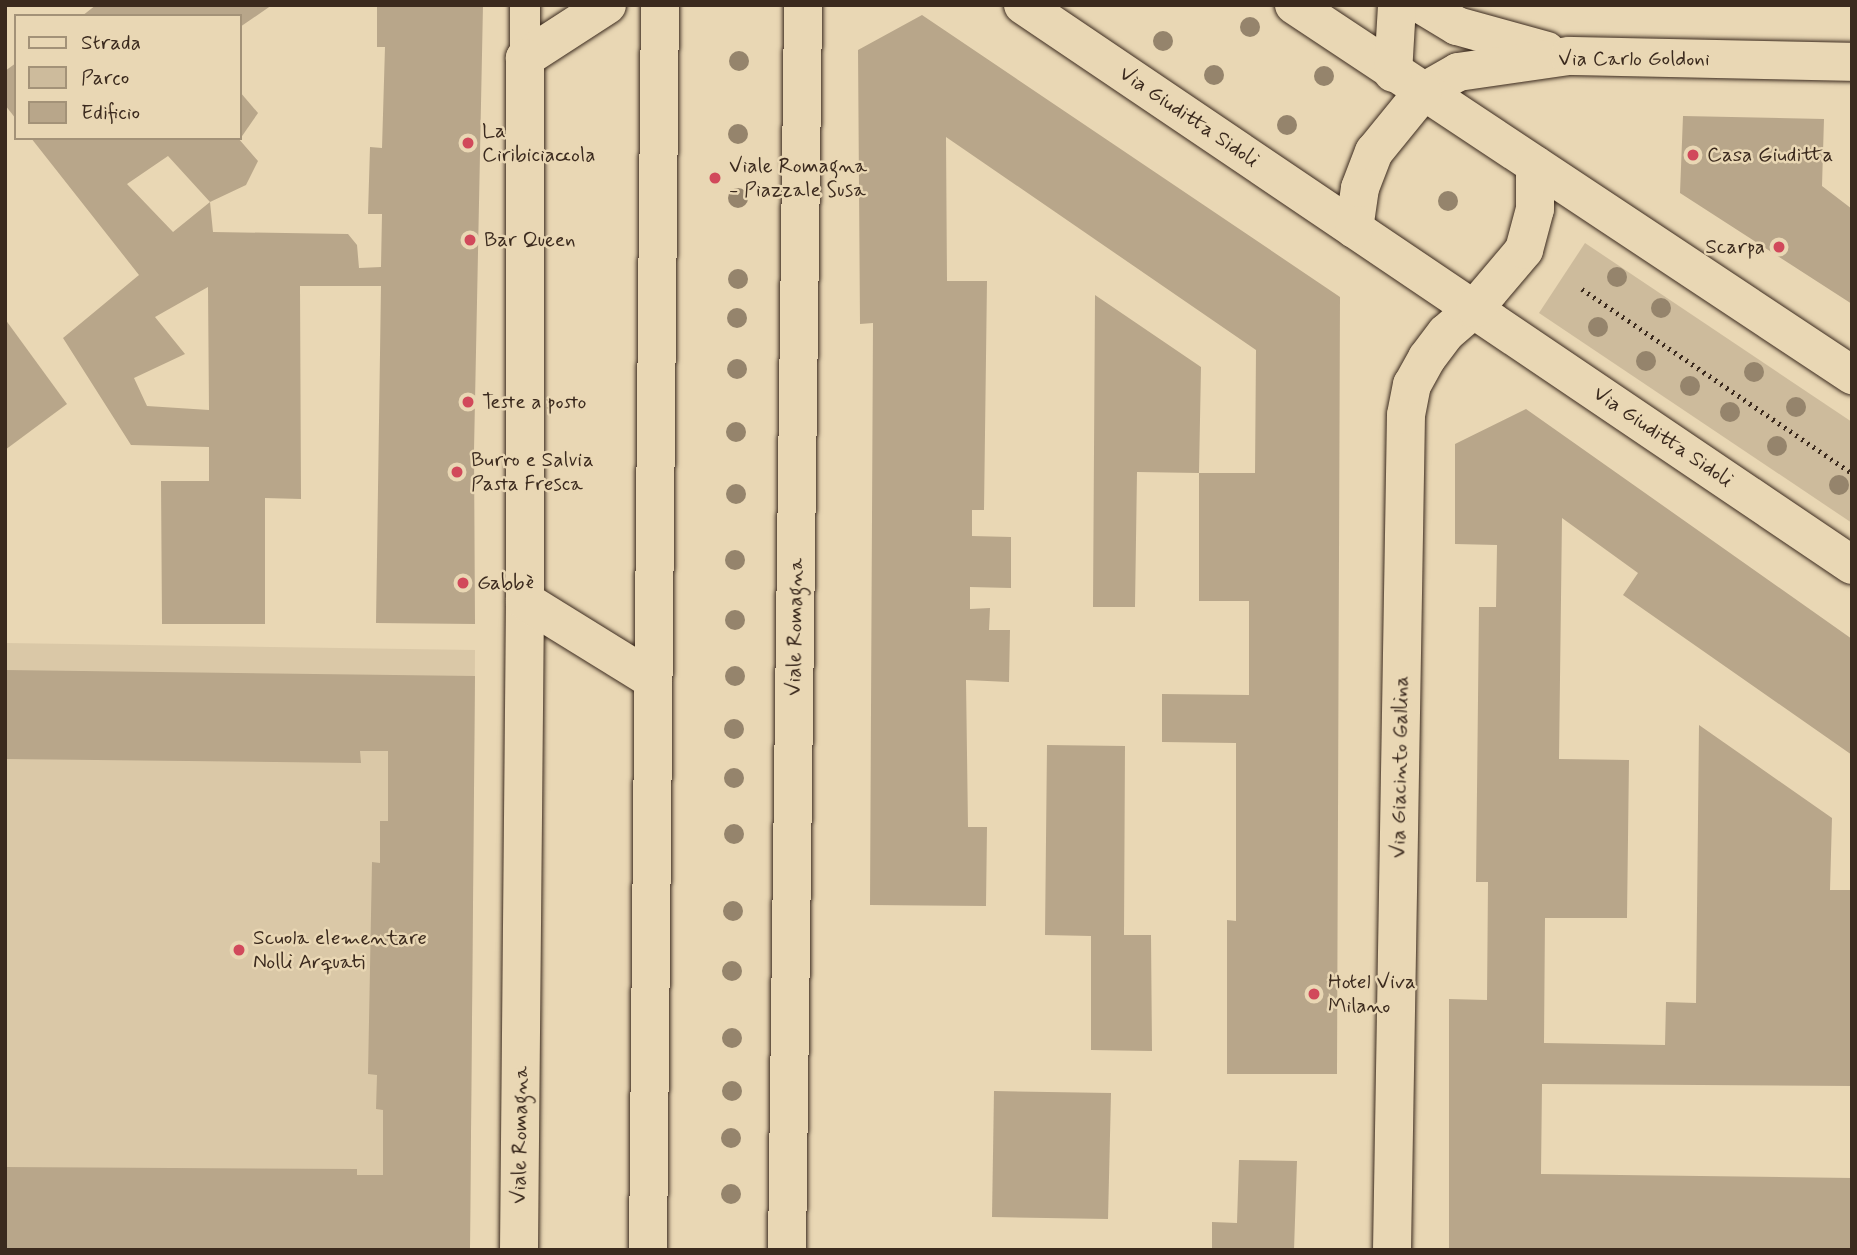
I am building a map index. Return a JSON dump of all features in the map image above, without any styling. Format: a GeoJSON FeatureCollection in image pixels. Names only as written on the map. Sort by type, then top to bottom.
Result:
{"type":"FeatureCollection","features":[{"type":"Feature","properties":{"kind":"street"},"geometry":{"type":"LineString","coordinates":[[525,58],[607,5]]}},
{"type":"Feature","properties":{"kind":"street"},"geometry":{"type":"LineString","coordinates":[[648,1250],[660,5]]}},
{"type":"Feature","properties":{"kind":"street","name":"Viale Romagna"},"geometry":{"type":"LineString","coordinates":[[787,1250],[803,5]]}},
{"type":"Feature","properties":{"kind":"street","name":"Via Giuditta Sidoli"},"geometry":{"type":"LineString","coordinates":[[1023,5],[1852,565]]}},
{"type":"Feature","properties":{"kind":"street"},"geometry":{"type":"LineString","coordinates":[[1294,5],[1852,375]]}},
{"type":"Feature","properties":{"kind":"street"},"geometry":{"type":"LineString","coordinates":[[1354,229],[1360,188],[1374,152],[1408,83],[1397,5]]}},
{"type":"Feature","properties":{"kind":"street"},"geometry":{"type":"LineString","coordinates":[[1422,5],[1437,17],[1476,33],[1569,56]]}},
{"type":"Feature","properties":{"kind":"street","name":"Via Carlo Goldoni"},"geometry":{"type":"LineString","coordinates":[[1408,83],[1458,72],[1569,56],[1852,62]]}},
{"type":"Feature","properties":{"kind":"street","name":"Viale Romagna"},"geometry":{"type":"LineString","coordinates":[[519,1250],[525,601],[525,58]]}},
{"type":"Feature","properties":{"kind":"street"},"geometry":{"type":"LineString","coordinates":[[1475,308],[1524,250],[1535,209],[1535,164]]}},
{"type":"Feature","properties":{"kind":"street","name":"Via Giacinto Gallina"},"geometry":{"type":"LineString","coordinates":[[1392,1250],[1406,415],[1412,385],[1427,358],[1446,332],[1475,308]]}},
{"type":"Feature","properties":{"kind":"street"},"geometry":{"type":"LineString","coordinates":[[525,601],[653,680]]}},
{"type":"Feature","properties":{"kind":"lane","name":"Viale Romagna"},"geometry":{"type":"LineString","coordinates":[[525,58],[526,5]]}},
{"type":"Feature","properties":{"kind":"path"},"geometry":{"type":"LineString","coordinates":[[1582,289],[1852,474]]}},
{"type":"Feature","properties":{"kind":"shaded area","name":"Scuola elementare Nolli Arquati"},"geometry":{"type":"Polygon","coordinates":[[[5,643],[475,650],[470,1250],[5,1250],[5,643]]]}},
{"type":"Feature","properties":{"kind":"green space"},"geometry":{"type":"Polygon","coordinates":[[[1585,243],[1852,422],[1852,523],[1539,313],[1585,243]]]}},
{"type":"Feature","properties":{"kind":"building"},"geometry":{"type":"Polygon","coordinates":[[[96,5],[272,5],[242,26],[242,14],[85,14],[96,5]]]}},
{"type":"Feature","properties":{"kind":"building"},"geometry":{"type":"Polygon","coordinates":[[[377,5],[483,5],[474,451],[475,624],[376,623],[381,286],[300,286],[301,499],[265,498],[265,624],[162,624],[161,481],[209,481],[209,447],[131,445],[63,338],[139,275],[33,140],[240,140],[258,161],[246,185],[210,202],[213,232],[348,234],[357,245],[359,268],[381,267],[382,214],[368,214],[370,147],[382,148],[385,47],[377,47],[377,5]],[[168,156],[127,184],[173,232],[210,202],[168,156]],[[208,287],[155,317],[185,354],[134,378],[147,406],[209,410],[208,287]]]}},
{"type":"Feature","properties":{"kind":"building"},"geometry":{"type":"Polygon","coordinates":[[[922,15],[1340,297],[1337,1074],[1227,1074],[1227,920],[1236,921],[1236,743],[1162,742],[1162,694],[1249,695],[1249,601],[1199,601],[1199,473],[1255,473],[1256,350],[946,137],[947,281],[987,281],[984,510],[972,510],[972,536],[1011,537],[1011,588],[970,587],[970,609],[990,608],[989,630],[1010,630],[1009,682],[966,680],[968,827],[987,827],[986,906],[870,905],[873,323],[860,324],[858,50],[922,15]]]}},
{"type":"Feature","properties":{"kind":"building"},"geometry":{"type":"Polygon","coordinates":[[[14,64],[14,116],[5,105],[5,71],[14,64]]]}},
{"type":"Feature","properties":{"kind":"building"},"geometry":{"type":"Polygon","coordinates":[[[242,94],[258,113],[242,136],[242,94]]]}},
{"type":"Feature","properties":{"kind":"building"},"geometry":{"type":"Polygon","coordinates":[[[1683,116],[1824,119],[1822,186],[1852,209],[1852,304],[1680,193],[1683,116]]]}},
{"type":"Feature","properties":{"kind":"building"},"geometry":{"type":"Polygon","coordinates":[[[1095,295],[1201,367],[1199,473],[1137,472],[1135,607],[1093,607],[1095,295]]]}},
{"type":"Feature","properties":{"kind":"building"},"geometry":{"type":"Polygon","coordinates":[[[5,319],[67,404],[5,450],[5,319]]]}},
{"type":"Feature","properties":{"kind":"building"},"geometry":{"type":"Polygon","coordinates":[[[1526,409],[1852,639],[1852,755],[1623,595],[1638,573],[1562,518],[1559,759],[1629,760],[1627,918],[1545,918],[1544,1043],[1665,1045],[1666,1002],[1696,1003],[1699,725],[1832,818],[1830,890],[1852,890],[1852,1086],[1542,1084],[1541,1174],[1852,1178],[1852,1250],[1449,1250],[1449,999],[1487,1000],[1488,882],[1476,882],[1479,607],[1496,607],[1497,545],[1455,544],[1455,444],[1526,409]]]}},
{"type":"Feature","properties":{"kind":"building"},"geometry":{"type":"Polygon","coordinates":[[[5,670],[475,676],[470,1250],[5,1250],[5,1167],[357,1169],[357,1175],[383,1175],[383,1110],[376,1109],[377,1075],[368,1074],[372,862],[380,863],[380,821],[388,821],[388,751],[360,751],[361,763],[5,759],[5,670]]]}},
{"type":"Feature","properties":{"kind":"building"},"geometry":{"type":"Polygon","coordinates":[[[1047,745],[1125,746],[1124,935],[1151,935],[1152,1051],[1091,1050],[1091,936],[1045,935],[1047,745]]]}},
{"type":"Feature","properties":{"kind":"building"},"geometry":{"type":"Polygon","coordinates":[[[994,1091],[1111,1093],[1108,1219],[992,1217],[994,1091]]]}},
{"type":"Feature","properties":{"kind":"building"},"geometry":{"type":"Polygon","coordinates":[[[1239,1160],[1297,1161],[1294,1250],[1212,1250],[1212,1222],[1237,1223],[1239,1160]]]}},
{"type":"Feature","properties":{"kind":"place","name":"La Ciribiciaccola"},"geometry":{"type":"Point","coordinates":[468,143]}},
{"type":"Feature","properties":{"kind":"place","name":"Casa Giuditta"},"geometry":{"type":"Point","coordinates":[1693,155]}},
{"type":"Feature","properties":{"kind":"place","name":"Viale Romagna - Piazzale Susa"},"geometry":{"type":"Point","coordinates":[715,178]}},
{"type":"Feature","properties":{"kind":"place","name":"Bar Queen"},"geometry":{"type":"Point","coordinates":[470,240]}},
{"type":"Feature","properties":{"kind":"place","name":"Scarpa"},"geometry":{"type":"Point","coordinates":[1779,247]}},
{"type":"Feature","properties":{"kind":"place","name":"Teste a posto"},"geometry":{"type":"Point","coordinates":[468,402]}},
{"type":"Feature","properties":{"kind":"place","name":"Burro e Salvia Pasta Fresca"},"geometry":{"type":"Point","coordinates":[457,472]}},
{"type":"Feature","properties":{"kind":"place","name":"Gabbè"},"geometry":{"type":"Point","coordinates":[463,583]}},
{"type":"Feature","properties":{"kind":"place","name":"Scuola elementare Nolli Arquati"},"geometry":{"type":"Point","coordinates":[239,950]}},
{"type":"Feature","properties":{"kind":"place","name":"Hotel Viva Milano"},"geometry":{"type":"Point","coordinates":[1314,994]}}]}
